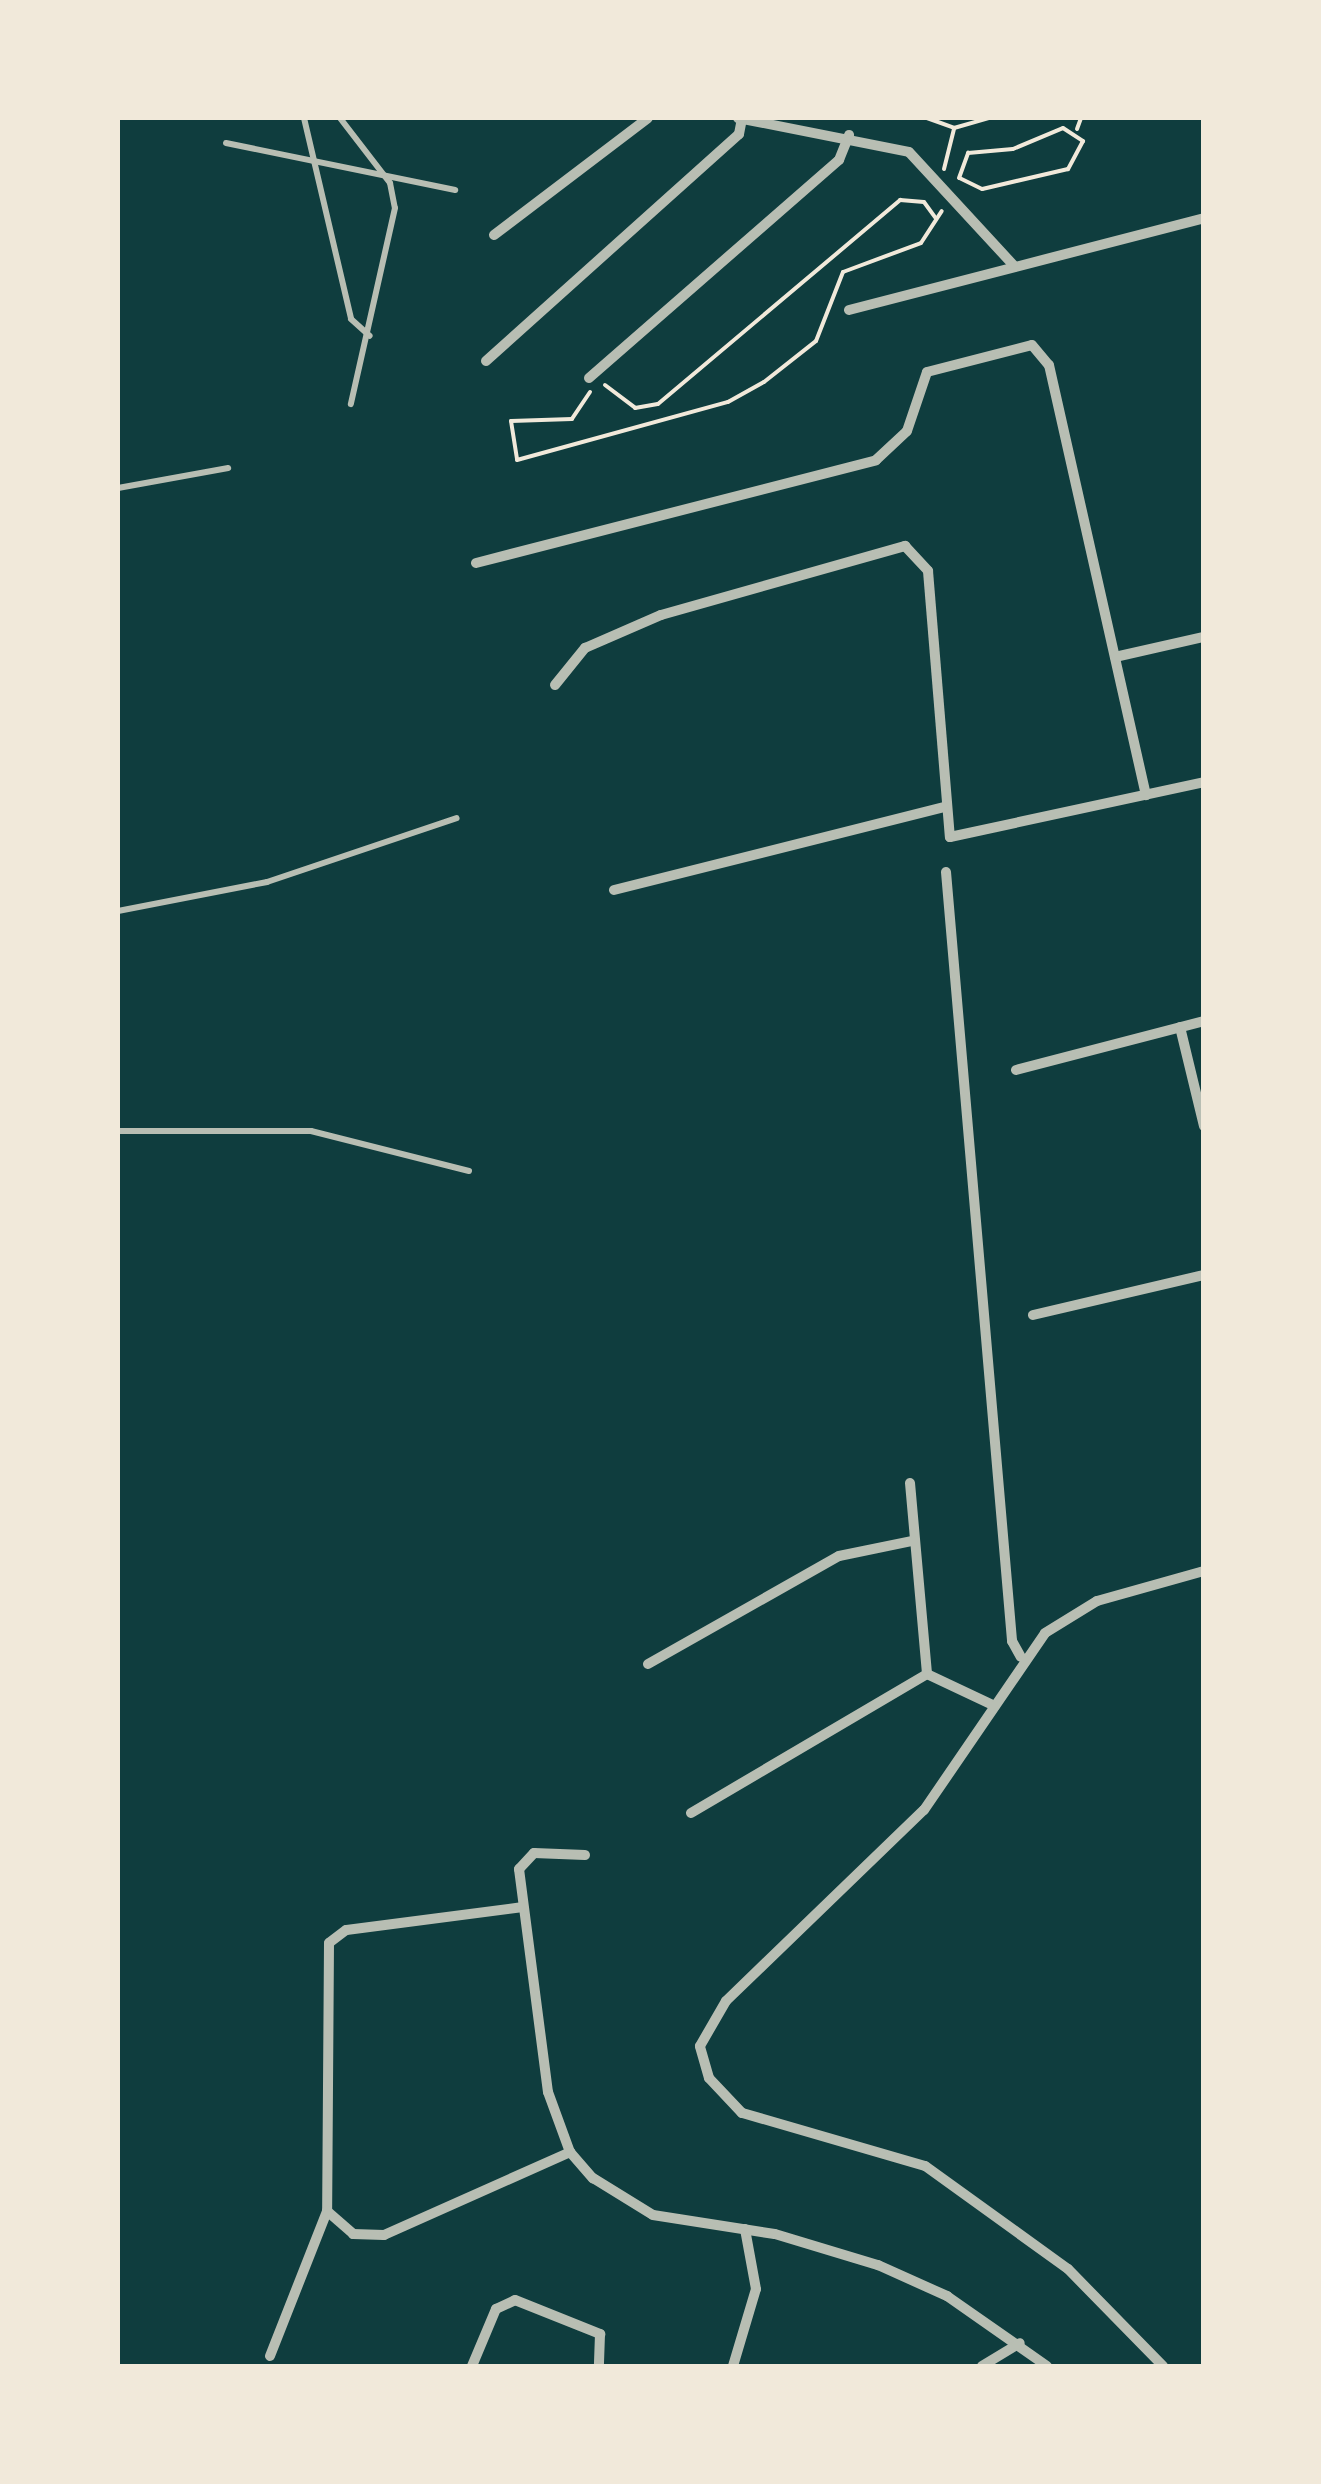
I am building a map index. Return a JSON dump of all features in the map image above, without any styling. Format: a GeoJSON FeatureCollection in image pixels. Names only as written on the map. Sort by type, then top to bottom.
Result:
{"type":"FeatureCollection","features":[{"type":"Feature","properties":{"kind":"street"},"geometry":{"type":"LineString","coordinates":[[494,235],[648,118]]}},
{"type":"Feature","properties":{"kind":"street"},"geometry":{"type":"LineString","coordinates":[[486,361],[739,134],[739,118],[849,136],[908,152],[1014,267]]}},
{"type":"Feature","properties":{"kind":"street"},"geometry":{"type":"LineString","coordinates":[[589,378],[839,160],[849,136]]}},
{"type":"Feature","properties":{"kind":"street"},"geometry":{"type":"LineString","coordinates":[[850,310],[1204,218]]}},
{"type":"Feature","properties":{"kind":"street"},"geometry":{"type":"LineString","coordinates":[[476,563],[888,453],[935,366],[1027,344],[1042,351],[1146,795]]}},
{"type":"Feature","properties":{"kind":"street"},"geometry":{"type":"LineString","coordinates":[[555,684],[585,648],[661,615],[891,545],[918,552],[928,570],[944,807],[954,838],[1204,782]]}},
{"type":"Feature","properties":{"kind":"street"},"geometry":{"type":"LineString","coordinates":[[1115,657],[1204,637]]}},
{"type":"Feature","properties":{"kind":"street"},"geometry":{"type":"LineString","coordinates":[[614,890],[944,807]]}},
{"type":"Feature","properties":{"kind":"street"},"geometry":{"type":"LineString","coordinates":[[946,872],[1012,1641],[1020,1657]]}},
{"type":"Feature","properties":{"kind":"street"},"geometry":{"type":"LineString","coordinates":[[1016,1070],[1204,1021]]}},
{"type":"Feature","properties":{"kind":"street"},"geometry":{"type":"LineString","coordinates":[[1180,1027],[1204,1126]]}},
{"type":"Feature","properties":{"kind":"street"},"geometry":{"type":"LineString","coordinates":[[1033,1315],[1204,1275]]}},
{"type":"Feature","properties":{"kind":"street"},"geometry":{"type":"LineString","coordinates":[[910,1483],[926,1674]]}},
{"type":"Feature","properties":{"kind":"street"},"geometry":{"type":"LineString","coordinates":[[648,1664],[839,1556],[912,1540]]}},
{"type":"Feature","properties":{"kind":"street"},"geometry":{"type":"LineString","coordinates":[[1162,2366],[1068,2269],[925,2166],[858,2140],[767,2126],[723,2095],[701,2063],[705,2027],[726,2001],[924,1810],[995,1706],[1020,1657],[1087,1606],[1204,1570]]}},
{"type":"Feature","properties":{"kind":"street"},"geometry":{"type":"LineString","coordinates":[[926,1674],[995,1706]]}},
{"type":"Feature","properties":{"kind":"street"},"geometry":{"type":"LineString","coordinates":[[691,1813],[926,1674]]}},
{"type":"Feature","properties":{"kind":"street"},"geometry":{"type":"LineString","coordinates":[[585,1854],[526,1859],[524,1907],[537,2041],[570,2152],[620,2199],[653,2216],[745,2229],[878,2265],[1020,2343],[1047,2366]]}},
{"type":"Feature","properties":{"kind":"street"},"geometry":{"type":"LineString","coordinates":[[270,2356],[326,2211],[329,1944],[346,1930],[524,1907]]}},
{"type":"Feature","properties":{"kind":"street"},"geometry":{"type":"LineString","coordinates":[[326,2211],[353,2234],[384,2235],[570,2152]]}},
{"type":"Feature","properties":{"kind":"street"},"geometry":{"type":"LineString","coordinates":[[733,2366],[756,2288],[745,2229]]}},
{"type":"Feature","properties":{"kind":"street"},"geometry":{"type":"LineString","coordinates":[[472,2366],[496,2309],[514,2300],[600,2334],[599,2366]]}},
{"type":"Feature","properties":{"kind":"street"},"geometry":{"type":"LineString","coordinates":[[982,2366],[1020,2343]]}},
{"type":"Feature","properties":{"kind":"lane"},"geometry":{"type":"LineString","coordinates":[[304,118],[351,319],[370,336]]}},
{"type":"Feature","properties":{"kind":"lane"},"geometry":{"type":"LineString","coordinates":[[340,118],[390,182],[395,208],[370,336],[351,404]]}},
{"type":"Feature","properties":{"kind":"lane"},"geometry":{"type":"LineString","coordinates":[[226,143],[390,182],[455,190]]}},
{"type":"Feature","properties":{"kind":"lane"},"geometry":{"type":"LineString","coordinates":[[118,488],[228,468]]}},
{"type":"Feature","properties":{"kind":"lane"},"geometry":{"type":"LineString","coordinates":[[118,911],[267,882],[457,818]]}},
{"type":"Feature","properties":{"kind":"lane"},"geometry":{"type":"LineString","coordinates":[[118,1131],[310,1131],[469,1171]]}},
{"type":"Feature","properties":{"kind":"path"},"geometry":{"type":"LineString","coordinates":[[927,118],[954,128],[989,118]]}},
{"type":"Feature","properties":{"kind":"path"},"geometry":{"type":"LineString","coordinates":[[1077,130],[968,153],[959,178],[982,190],[1054,175],[1080,160],[1077,130],[1081,118]]}},
{"type":"Feature","properties":{"kind":"path"},"geometry":{"type":"LineString","coordinates":[[1090,118],[1104,118]]}},
{"type":"Feature","properties":{"kind":"path"},"geometry":{"type":"LineString","coordinates":[[940,183],[954,128]]}},
{"type":"Feature","properties":{"kind":"path"},"geometry":{"type":"LineString","coordinates":[[935,216],[924,202],[900,200],[658,404],[635,408],[617,386],[595,384],[572,419],[511,420],[516,460],[728,402],[764,382],[816,341],[843,272],[921,243],[935,216],[955,199]]}}]}
